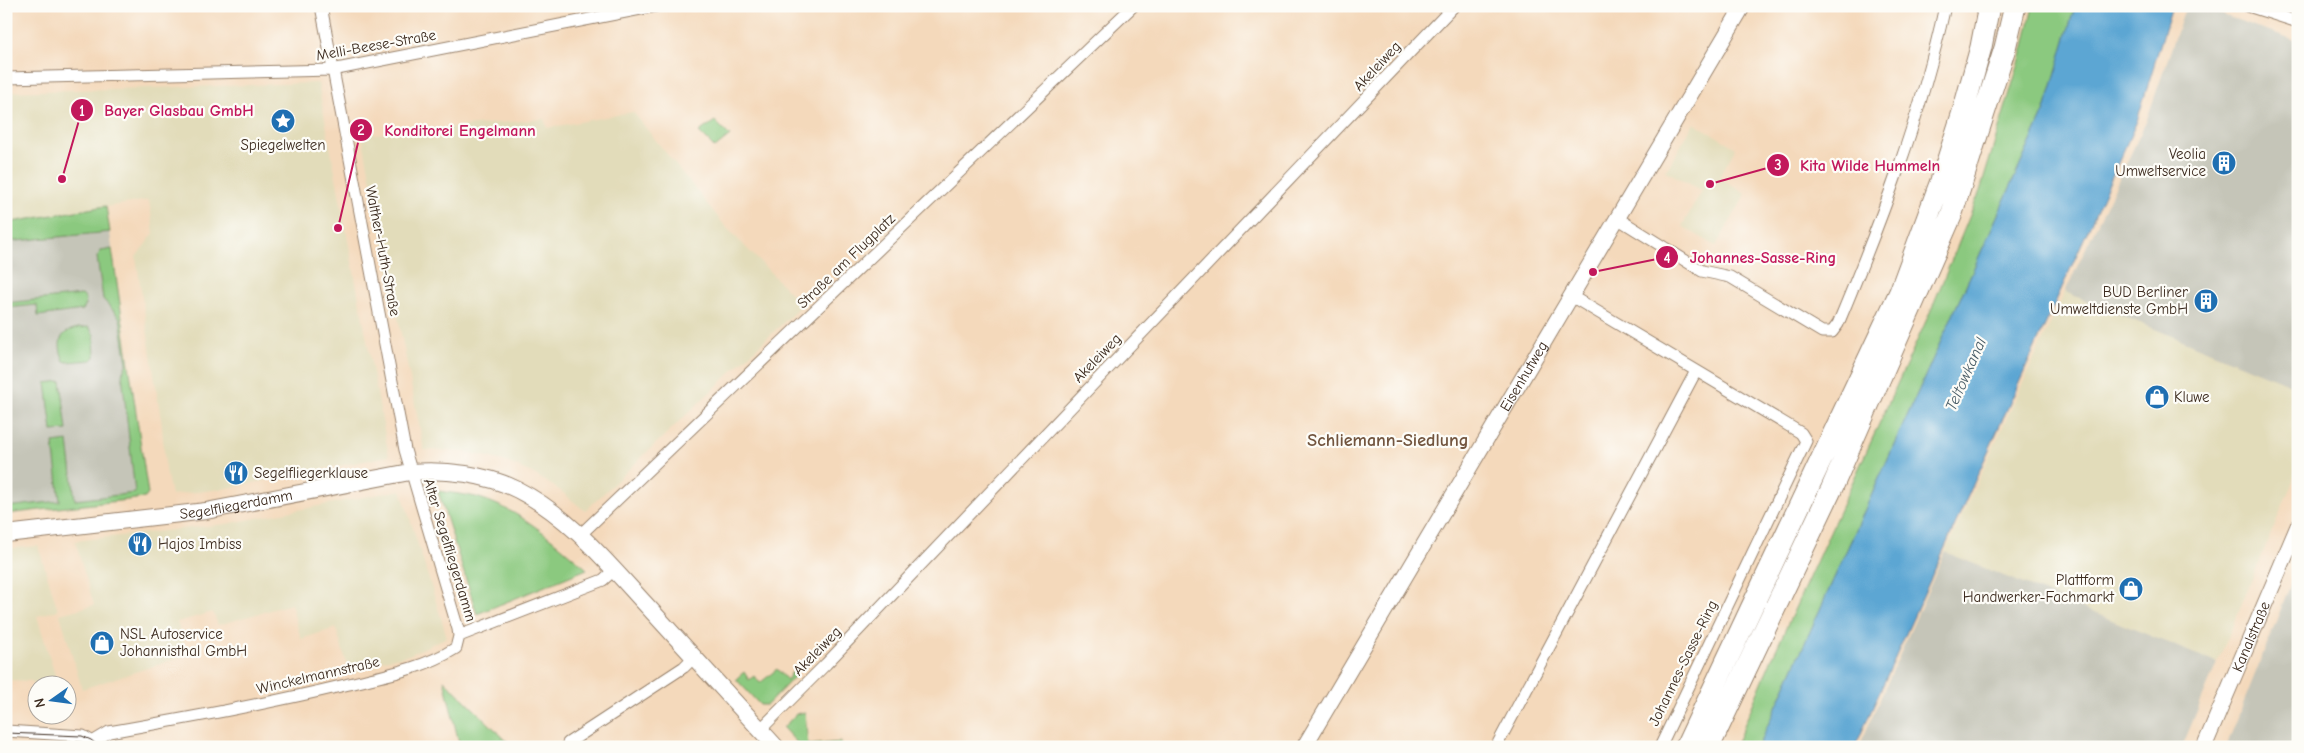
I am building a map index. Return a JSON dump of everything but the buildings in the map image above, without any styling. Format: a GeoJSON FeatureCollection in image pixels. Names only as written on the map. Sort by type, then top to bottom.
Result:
{"type":"FeatureCollection","features":[{"type":"Feature","properties":{"kind":"highway"},"geometry":{"type":"LineString","coordinates":[[1686,747],[1900,292],[1941,181],[1963,112],[1982,47],[1989,6]]}},
{"type":"Feature","properties":{"kind":"highway"},"geometry":{"type":"LineString","coordinates":[[1709,747],[1830,490],[1951,216],[2005,48],[2015,6]]}},
{"type":"Feature","properties":{"kind":"main road","name":"Segelfliegerdamm"},"geometry":{"type":"LineString","coordinates":[[6,534],[206,511],[410,472],[437,471],[494,480],[516,489],[547,507],[579,536],[614,570],[776,747]]}},
{"type":"Feature","properties":{"kind":"street","name":"Walther-Huth-Straße"},"geometry":{"type":"LineString","coordinates":[[321,6],[410,472]]}},
{"type":"Feature","properties":{"kind":"street","name":"Melli-Beese-Straße"},"geometry":{"type":"LineString","coordinates":[[6,78],[332,70],[632,9],[656,6]]}},
{"type":"Feature","properties":{"kind":"street","name":"Straße am Flugplatz"},"geometry":{"type":"LineString","coordinates":[[579,536],[1133,6]]}},
{"type":"Feature","properties":{"kind":"street","name":"Akeleiweg"},"geometry":{"type":"LineString","coordinates":[[760,730],[826,664],[1454,6]]}},
{"type":"Feature","properties":{"kind":"street","name":"Eisenhutweg"},"geometry":{"type":"LineString","coordinates":[[1304,747],[1743,6]]}},
{"type":"Feature","properties":{"kind":"street"},"geometry":{"type":"LineString","coordinates":[[1617,218],[1702,271],[1730,277],[1822,332],[1832,332],[1838,324],[1878,228],[1908,143],[1927,82],[1945,6]]}},
{"type":"Feature","properties":{"kind":"street"},"geometry":{"type":"LineString","coordinates":[[2248,6],[2298,22]]}},
{"type":"Feature","properties":{"kind":"street","name":"Johannes-Sasse-Ring"},"geometry":{"type":"LineString","coordinates":[[1571,296],[1802,433],[1806,441],[1660,747]]}},
{"type":"Feature","properties":{"kind":"street"},"geometry":{"type":"LineString","coordinates":[[1496,747],[1696,371]]}},
{"type":"Feature","properties":{"kind":"street","name":"Alter Segelfliegerdamm"},"geometry":{"type":"LineString","coordinates":[[410,472],[459,636]]}},
{"type":"Feature","properties":{"kind":"street","name":"Kanalstraße"},"geometry":{"type":"LineString","coordinates":[[2204,747],[2294,546],[2298,526]]}},
{"type":"Feature","properties":{"kind":"street"},"geometry":{"type":"LineString","coordinates":[[459,636],[603,580],[614,570]]}},
{"type":"Feature","properties":{"kind":"street","name":"Winckelmannstraße"},"geometry":{"type":"LineString","coordinates":[[6,731],[83,736],[97,744],[109,732],[320,691],[421,665],[440,658],[456,648],[459,636]]}},
{"type":"Feature","properties":{"kind":"street"},"geometry":{"type":"LineString","coordinates":[[568,743],[684,667],[694,657]]}},
{"type":"Feature","properties":{"kind":"shaded area"},"geometry":{"type":"Polygon","coordinates":[[[2186,6],[2197,6],[2298,41],[2298,388],[2065,292],[2146,122],[2186,6]]]}},
{"type":"Feature","properties":{"kind":"shaded area"},"geometry":{"type":"Polygon","coordinates":[[[318,83],[389,456],[222,489],[171,495],[165,465],[162,426],[136,257],[154,233],[149,200],[6,223],[6,92],[318,83]]]}},
{"type":"Feature","properties":{"kind":"shaded area"},"geometry":{"type":"Polygon","coordinates":[[[633,112],[725,226],[802,305],[585,511],[561,491],[534,474],[504,461],[467,452],[424,450],[362,135],[544,119],[547,128],[633,112]]]}},
{"type":"Feature","properties":{"kind":"shaded area"},"geometry":{"type":"Polygon","coordinates":[[[1694,123],[1736,148],[1719,177],[1746,194],[1716,246],[1682,226],[1702,191],[1666,171],[1694,123]]]}},
{"type":"Feature","properties":{"kind":"shaded area"},"geometry":{"type":"Polygon","coordinates":[[[106,206],[148,494],[145,498],[6,514],[6,223],[106,206]]]}},
{"type":"Feature","properties":{"kind":"shaded area"},"geometry":{"type":"Polygon","coordinates":[[[2065,292],[2298,388],[2298,469],[2217,663],[1945,552],[2065,292]]]}},
{"type":"Feature","properties":{"kind":"shaded area"},"geometry":{"type":"Polygon","coordinates":[[[401,490],[447,637],[409,655],[379,661],[379,665],[350,674],[336,628],[301,639],[291,604],[218,625],[213,612],[177,622],[188,655],[82,689],[60,614],[94,605],[75,541],[226,524],[401,490]]]}},
{"type":"Feature","properties":{"kind":"shaded area"},"geometry":{"type":"Polygon","coordinates":[[[38,546],[58,610],[37,616],[55,676],[28,676],[28,681],[6,680],[6,549],[38,546]]]}},
{"type":"Feature","properties":{"kind":"shaded area"},"geometry":{"type":"Polygon","coordinates":[[[1945,552],[2217,663],[2182,747],[1859,747],[1945,552]]]}},
{"type":"Feature","properties":{"kind":"shaded area"},"geometry":{"type":"Polygon","coordinates":[[[2298,566],[2298,747],[2226,747],[2298,566]]]}},
{"type":"Feature","properties":{"kind":"green space"},"geometry":{"type":"Polygon","coordinates":[[[2033,6],[2075,6],[2045,110],[1758,747],[1735,747],[1770,663],[1931,310],[1980,191],[2024,46],[2033,6]]]}},
{"type":"Feature","properties":{"kind":"green space"},"geometry":{"type":"Polygon","coordinates":[[[715,121],[730,136],[715,148],[699,132],[715,121]]]}},
{"type":"Feature","properties":{"kind":"green space"},"geometry":{"type":"Polygon","coordinates":[[[106,206],[110,232],[6,242],[6,223],[106,206]]]}},
{"type":"Feature","properties":{"kind":"green space"},"geometry":{"type":"Polygon","coordinates":[[[112,249],[148,494],[145,498],[6,514],[6,507],[60,501],[53,443],[68,441],[75,500],[135,493],[122,374],[127,363],[120,318],[103,299],[97,257],[101,251],[112,249]]]}},
{"type":"Feature","properties":{"kind":"green space"},"geometry":{"type":"Polygon","coordinates":[[[82,295],[85,298],[83,310],[38,316],[37,305],[6,308],[6,303],[82,295]]]}},
{"type":"Feature","properties":{"kind":"green space"},"geometry":{"type":"Polygon","coordinates":[[[89,327],[94,335],[95,357],[92,360],[64,361],[60,345],[61,339],[68,331],[89,327]]]}},
{"type":"Feature","properties":{"kind":"green space"},"geometry":{"type":"Polygon","coordinates":[[[61,381],[67,430],[52,431],[46,383],[61,381]]]}},
{"type":"Feature","properties":{"kind":"green space"},"geometry":{"type":"Polygon","coordinates":[[[438,491],[476,497],[508,510],[536,527],[587,569],[477,614],[438,491]]]}},
{"type":"Feature","properties":{"kind":"green space"},"geometry":{"type":"Polygon","coordinates":[[[777,669],[787,680],[792,672],[796,675],[767,705],[760,705],[736,679],[744,672],[749,680],[754,676],[760,683],[777,669]]]}},
{"type":"Feature","properties":{"kind":"green space"},"geometry":{"type":"Polygon","coordinates":[[[444,680],[513,747],[440,747],[459,743],[444,680]]]}},
{"type":"Feature","properties":{"kind":"green space"},"geometry":{"type":"Polygon","coordinates":[[[805,712],[808,745],[841,742],[841,747],[801,747],[783,728],[796,714],[805,712]]]}},
{"type":"Feature","properties":{"kind":"water","name":"Teltowkanal"},"geometry":{"type":"Polygon","coordinates":[[[2075,6],[2172,6],[2137,121],[1855,747],[1758,747],[2045,110],[2075,6]]]}},
{"type":"Feature","properties":{"kind":"tram line"},"geometry":{"type":"LineString","coordinates":[[6,733],[82,736],[100,747]]}},
{"type":"Feature","properties":{"kind":"place","name":"Spiegelwelten"},"geometry":{"type":"Point","coordinates":[283,121]}},
{"type":"Feature","properties":{"kind":"place","name":"Veolia Umweltservice"},"geometry":{"type":"Point","coordinates":[2224,163]}},
{"type":"Feature","properties":{"kind":"place","name":"Bayer Glasbau GmbH"},"geometry":{"type":"Point","coordinates":[62,179]}},
{"type":"Feature","properties":{"kind":"place","name":"Kita Wilde Hummeln"},"geometry":{"type":"Point","coordinates":[1710,184]}},
{"type":"Feature","properties":{"kind":"place","name":"Konditorei Engelmann"},"geometry":{"type":"Point","coordinates":[338,228]}},
{"type":"Feature","properties":{"kind":"place","name":"Johannes-Sasse-Ring"},"geometry":{"type":"Point","coordinates":[1593,272]}},
{"type":"Feature","properties":{"kind":"place","name":"BUD Berliner Umweltdienste GmbH"},"geometry":{"type":"Point","coordinates":[2206,301]}},
{"type":"Feature","properties":{"kind":"place","name":"Kluwe"},"geometry":{"type":"Point","coordinates":[2157,397]}},
{"type":"Feature","properties":{"kind":"place","name":"Segelfliegerklause"},"geometry":{"type":"Point","coordinates":[236,473]}},
{"type":"Feature","properties":{"kind":"place","name":"Hajos Imbiss"},"geometry":{"type":"Point","coordinates":[140,544]}},
{"type":"Feature","properties":{"kind":"place","name":"Plattform Handwerker-Fachmarkt"},"geometry":{"type":"Point","coordinates":[2131,589]}},
{"type":"Feature","properties":{"kind":"place","name":"NSL Autoservice Johannisthal GmbH"},"geometry":{"type":"Point","coordinates":[102,643]}},
{"type":"Feature","properties":{"kind":"district","name":"Schliemann-Siedlung"},"geometry":{"type":"Point","coordinates":[1388,440]}}]}
